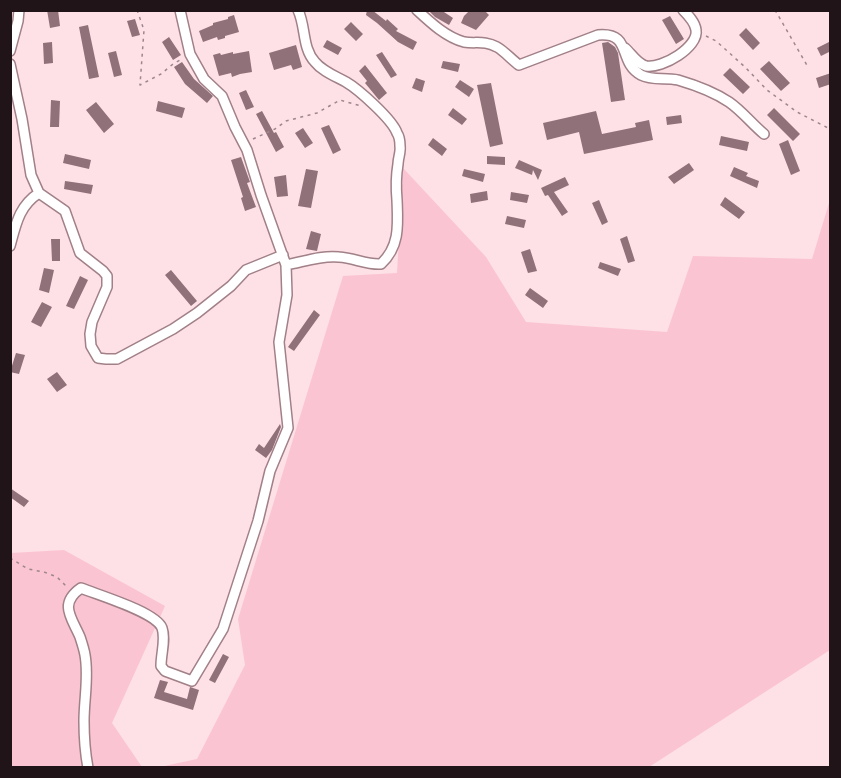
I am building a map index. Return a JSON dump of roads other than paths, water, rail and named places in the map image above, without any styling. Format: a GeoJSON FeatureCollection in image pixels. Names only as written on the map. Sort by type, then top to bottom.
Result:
{"type":"FeatureCollection","features":[{"type":"Feature","properties":{"kind":"street"},"geometry":{"type":"LineString","coordinates":[[10,51],[14,23],[19,10]]}},
{"type":"Feature","properties":{"kind":"street"},"geometry":{"type":"LineString","coordinates":[[88,768],[84,747],[87,678],[85,656],[68,603],[74,593],[81,588],[144,612],[161,624],[163,634],[161,666],[165,671],[192,681],[223,628],[258,521],[270,471],[288,428],[279,342],[287,296],[286,265],[243,142],[222,96],[204,79],[190,54],[180,10]]}},
{"type":"Feature","properties":{"kind":"street"},"geometry":{"type":"LineString","coordinates":[[286,265],[337,256],[371,265],[381,264],[394,249],[398,214],[398,163],[401,148],[397,132],[363,94],[315,63],[308,52],[302,18],[298,10]]}},
{"type":"Feature","properties":{"kind":"street"},"geometry":{"type":"LineString","coordinates":[[417,10],[445,33],[465,42],[482,42],[498,48],[519,65],[598,35],[609,34],[619,39],[637,61],[647,66],[672,60],[695,40],[697,31],[683,10]]}},
{"type":"Feature","properties":{"kind":"street"},"geometry":{"type":"LineString","coordinates":[[624,47],[626,58],[640,74],[648,78],[675,80],[706,90],[729,102],[764,134]]}},
{"type":"Feature","properties":{"kind":"street"},"geometry":{"type":"LineString","coordinates":[[10,64],[31,175],[39,193],[65,211],[80,253],[107,276],[107,287],[92,322],[90,334],[91,346],[98,357],[117,359],[173,329],[231,286],[246,270],[283,255]]}},
{"type":"Feature","properties":{"kind":"street"},"geometry":{"type":"LineString","coordinates":[[10,246],[18,216],[29,199],[39,193]]}}]}
